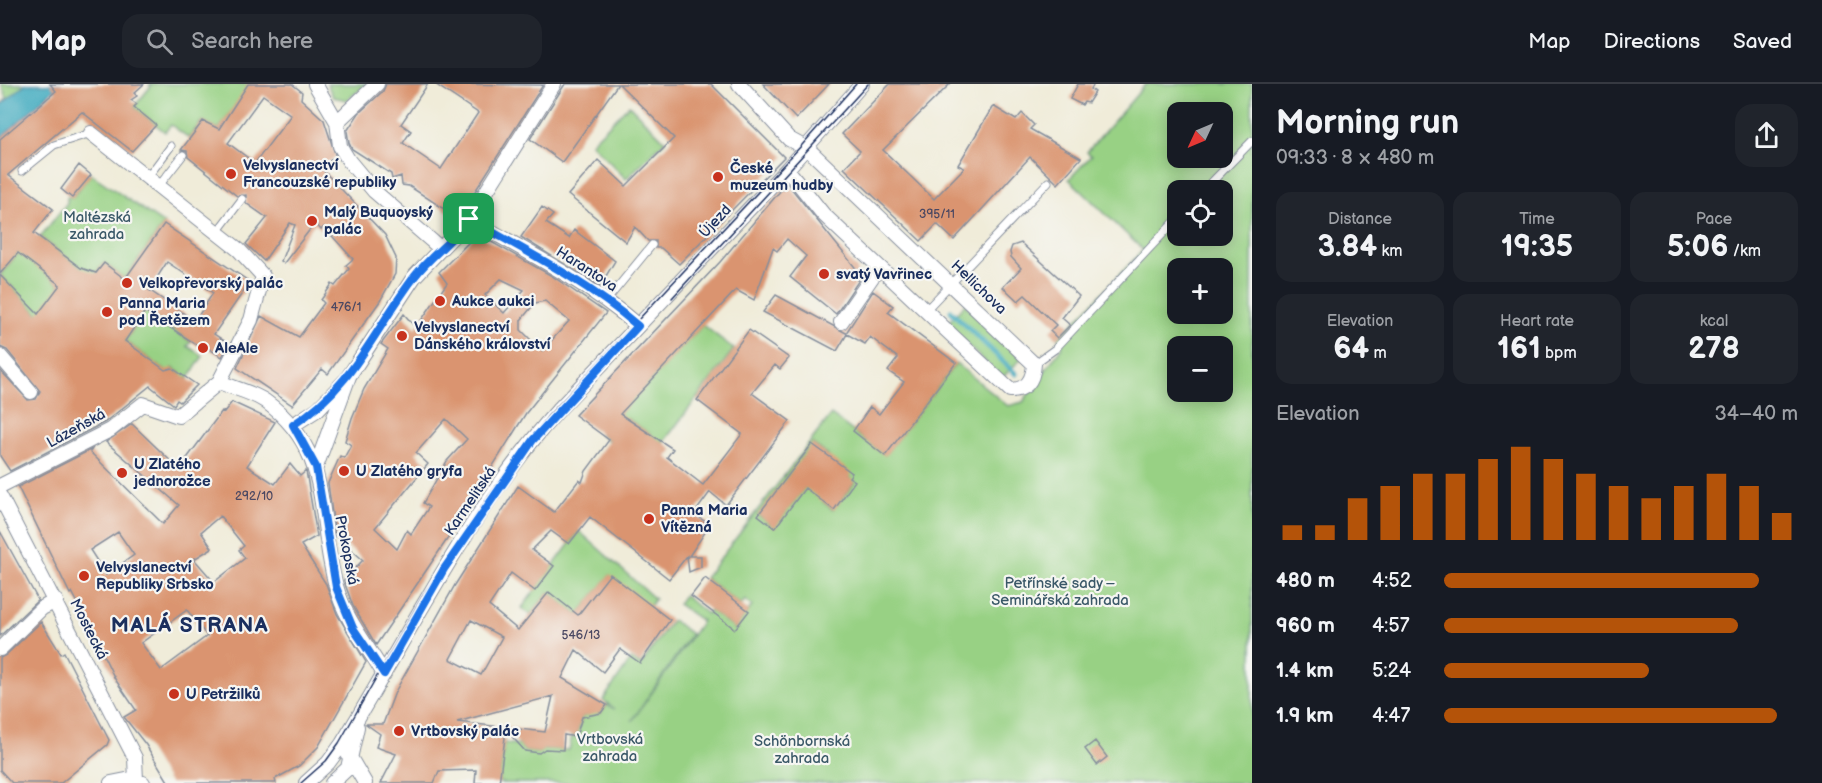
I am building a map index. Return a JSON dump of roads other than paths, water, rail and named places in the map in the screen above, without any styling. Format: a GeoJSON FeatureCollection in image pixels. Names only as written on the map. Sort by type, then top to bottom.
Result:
{"type":"FeatureCollection","features":[{"type":"Feature","properties":{"kind":"street"},"geometry":{"type":"LineString","coordinates":[[315,84],[337,122],[340,146],[374,192],[440,248]]}},
{"type":"Feature","properties":{"kind":"street"},"geometry":{"type":"LineString","coordinates":[[337,122],[376,84]]}},
{"type":"Feature","properties":{"kind":"street"},"geometry":{"type":"LineString","coordinates":[[293,425],[318,409],[349,376],[414,277],[472,214],[554,84]]}},
{"type":"Feature","properties":{"kind":"street","name":"Hellichova"},"geometry":{"type":"LineString","coordinates":[[739,84],[789,139],[806,147],[1034,364]]}},
{"type":"Feature","properties":{"kind":"street","name":"Újezd"},"geometry":{"type":"LineString","coordinates":[[638,326],[788,169],[862,84]]}},
{"type":"Feature","properties":{"kind":"street"},"geometry":{"type":"LineString","coordinates":[[91,133],[217,232]]}},
{"type":"Feature","properties":{"kind":"street"},"geometry":{"type":"LineString","coordinates":[[788,169],[823,214],[1010,390],[1020,390],[1028,384],[1033,375],[1034,364]]}},
{"type":"Feature","properties":{"kind":"street","name":"Harantova"},"geometry":{"type":"LineString","coordinates":[[472,214],[482,226],[556,267],[607,300],[638,326]]}},
{"type":"Feature","properties":{"kind":"street","name":"Lázeňská"},"geometry":{"type":"LineString","coordinates":[[0,486],[110,430],[143,404],[178,416],[219,382],[250,321],[263,276],[240,250],[217,232]]}},
{"type":"Feature","properties":{"kind":"street"},"geometry":{"type":"LineString","coordinates":[[841,322],[879,267]]}},
{"type":"Feature","properties":{"kind":"street","name":"Karmelitská"},"geometry":{"type":"LineString","coordinates":[[306,783],[342,744],[444,569],[533,440],[638,326]]}},
{"type":"Feature","properties":{"kind":"street"},"geometry":{"type":"LineString","coordinates":[[0,356],[31,392]]}},
{"type":"Feature","properties":{"kind":"street"},"geometry":{"type":"LineString","coordinates":[[316,467],[349,376]]}},
{"type":"Feature","properties":{"kind":"street"},"geometry":{"type":"LineString","coordinates":[[219,382],[263,400],[293,425],[316,467]]}},
{"type":"Feature","properties":{"kind":"street","name":"Prokopská"},"geometry":{"type":"LineString","coordinates":[[316,467],[336,587],[353,628],[384,674]]}},
{"type":"Feature","properties":{"kind":"street","name":"Mostecká"},"geometry":{"type":"LineString","coordinates":[[0,496],[135,758],[140,781]]}},
{"type":"Feature","properties":{"kind":"street"},"geometry":{"type":"LineString","coordinates":[[0,649],[42,608],[56,601]]}},
{"type":"Feature","properties":{"kind":"street","name":"Karmelitská"},"geometry":{"type":"LineString","coordinates":[[332,783],[345,773],[351,759],[359,716]]}},
{"type":"Feature","properties":{"kind":"street"},"geometry":{"type":"LineString","coordinates":[[342,744],[365,783]]}},
{"type":"Feature","properties":{"kind":"street"},"geometry":{"type":"LineString","coordinates":[[111,783],[140,781]]}},
{"type":"Feature","properties":{"kind":"lane"},"geometry":{"type":"LineString","coordinates":[[22,171],[54,145],[91,133]]}},
{"type":"Feature","properties":{"kind":"lane"},"geometry":{"type":"LineString","coordinates":[[1214,180],[1252,141]]}},
{"type":"Feature","properties":{"kind":"lane"},"geometry":{"type":"LineString","coordinates":[[153,182],[171,146]]}},
{"type":"Feature","properties":{"kind":"lane"},"geometry":{"type":"LineString","coordinates":[[153,182],[183,155]]}},
{"type":"Feature","properties":{"kind":"lane"},"geometry":{"type":"LineString","coordinates":[[925,310],[1048,182]]}},
{"type":"Feature","properties":{"kind":"lane"},"geometry":{"type":"LineString","coordinates":[[217,232],[242,200]]}},
{"type":"Feature","properties":{"kind":"lane"},"geometry":{"type":"LineString","coordinates":[[1034,364],[1055,349],[1167,230]]}},
{"type":"Feature","properties":{"kind":"lane"},"geometry":{"type":"LineString","coordinates":[[607,300],[652,245]]}},
{"type":"Feature","properties":{"kind":"water"},"geometry":{"type":"Polygon","coordinates":[[[25,84],[60,84],[0,139],[0,106],[25,84]]]}},
{"type":"Feature","properties":{"kind":"waterway"},"geometry":{"type":"LineString","coordinates":[[951,311],[1016,374]]}},
{"type":"Feature","properties":{"kind":"tram line"},"geometry":{"type":"LineString","coordinates":[[301,783],[326,761],[339,743],[422,597],[489,496],[548,416],[802,145],[856,84]]}},
{"type":"Feature","properties":{"kind":"tram line"},"geometry":{"type":"LineString","coordinates":[[672,298],[868,84]]}},
{"type":"Feature","properties":{"kind":"tram line"},"geometry":{"type":"LineString","coordinates":[[540,438],[570,404]]}},
{"type":"Feature","properties":{"kind":"place","name":"Velvyslanectví Francouzské republiky"},"geometry":{"type":"Point","coordinates":[231,174]}},
{"type":"Feature","properties":{"kind":"place","name":"České muzeum hudby"},"geometry":{"type":"Point","coordinates":[718,177]}},
{"type":"Feature","properties":{"kind":"place","name":"Malý Buquoyský palác"},"geometry":{"type":"Point","coordinates":[312,221]}},
{"type":"Feature","properties":{"kind":"place","name":"svatý Vavřinec"},"geometry":{"type":"Point","coordinates":[824,274]}},
{"type":"Feature","properties":{"kind":"place","name":"Velkopřevorský palác"},"geometry":{"type":"Point","coordinates":[127,283]}},
{"type":"Feature","properties":{"kind":"place","name":"Aukce aukci"},"geometry":{"type":"Point","coordinates":[440,301]}},
{"type":"Feature","properties":{"kind":"place","name":"Panna Maria pod Řetězem"},"geometry":{"type":"Point","coordinates":[107,312]}},
{"type":"Feature","properties":{"kind":"place","name":"Velvyslanectví Dánského království"},"geometry":{"type":"Point","coordinates":[402,336]}},
{"type":"Feature","properties":{"kind":"place","name":"AleAle"},"geometry":{"type":"Point","coordinates":[203,348]}},
{"type":"Feature","properties":{"kind":"place","name":"U Zlatého gryfa"},"geometry":{"type":"Point","coordinates":[344,471]}},
{"type":"Feature","properties":{"kind":"place","name":"U Zlatého jednorožce"},"geometry":{"type":"Point","coordinates":[122,473]}},
{"type":"Feature","properties":{"kind":"place","name":"Panna Maria Vítězná"},"geometry":{"type":"Point","coordinates":[649,519]}},
{"type":"Feature","properties":{"kind":"place","name":"Velvyslanectví Republiky Srbsko"},"geometry":{"type":"Point","coordinates":[84,576]}},
{"type":"Feature","properties":{"kind":"place","name":"U Petržilků"},"geometry":{"type":"Point","coordinates":[174,694]}},
{"type":"Feature","properties":{"kind":"place","name":"Vrtbovský palác"},"geometry":{"type":"Point","coordinates":[399,731]}},
{"type":"Feature","properties":{"kind":"district","name":"MALÁ STRANA"},"geometry":{"type":"Point","coordinates":[190,625]}},
{"type":"Feature","properties":{"kind":"park label","name":"Maltézská zahrada"},"geometry":{"type":"Point","coordinates":[97,226]}},
{"type":"Feature","properties":{"kind":"park label","name":"Petřínské sady – Seminářská zahrada"},"geometry":{"type":"Point","coordinates":[1060,592]}},
{"type":"Feature","properties":{"kind":"park label","name":"Vrtbovská zahrada"},"geometry":{"type":"Point","coordinates":[610,748]}},
{"type":"Feature","properties":{"kind":"park label","name":"Schönbornská zahrada"},"geometry":{"type":"Point","coordinates":[802,750]}}]}
